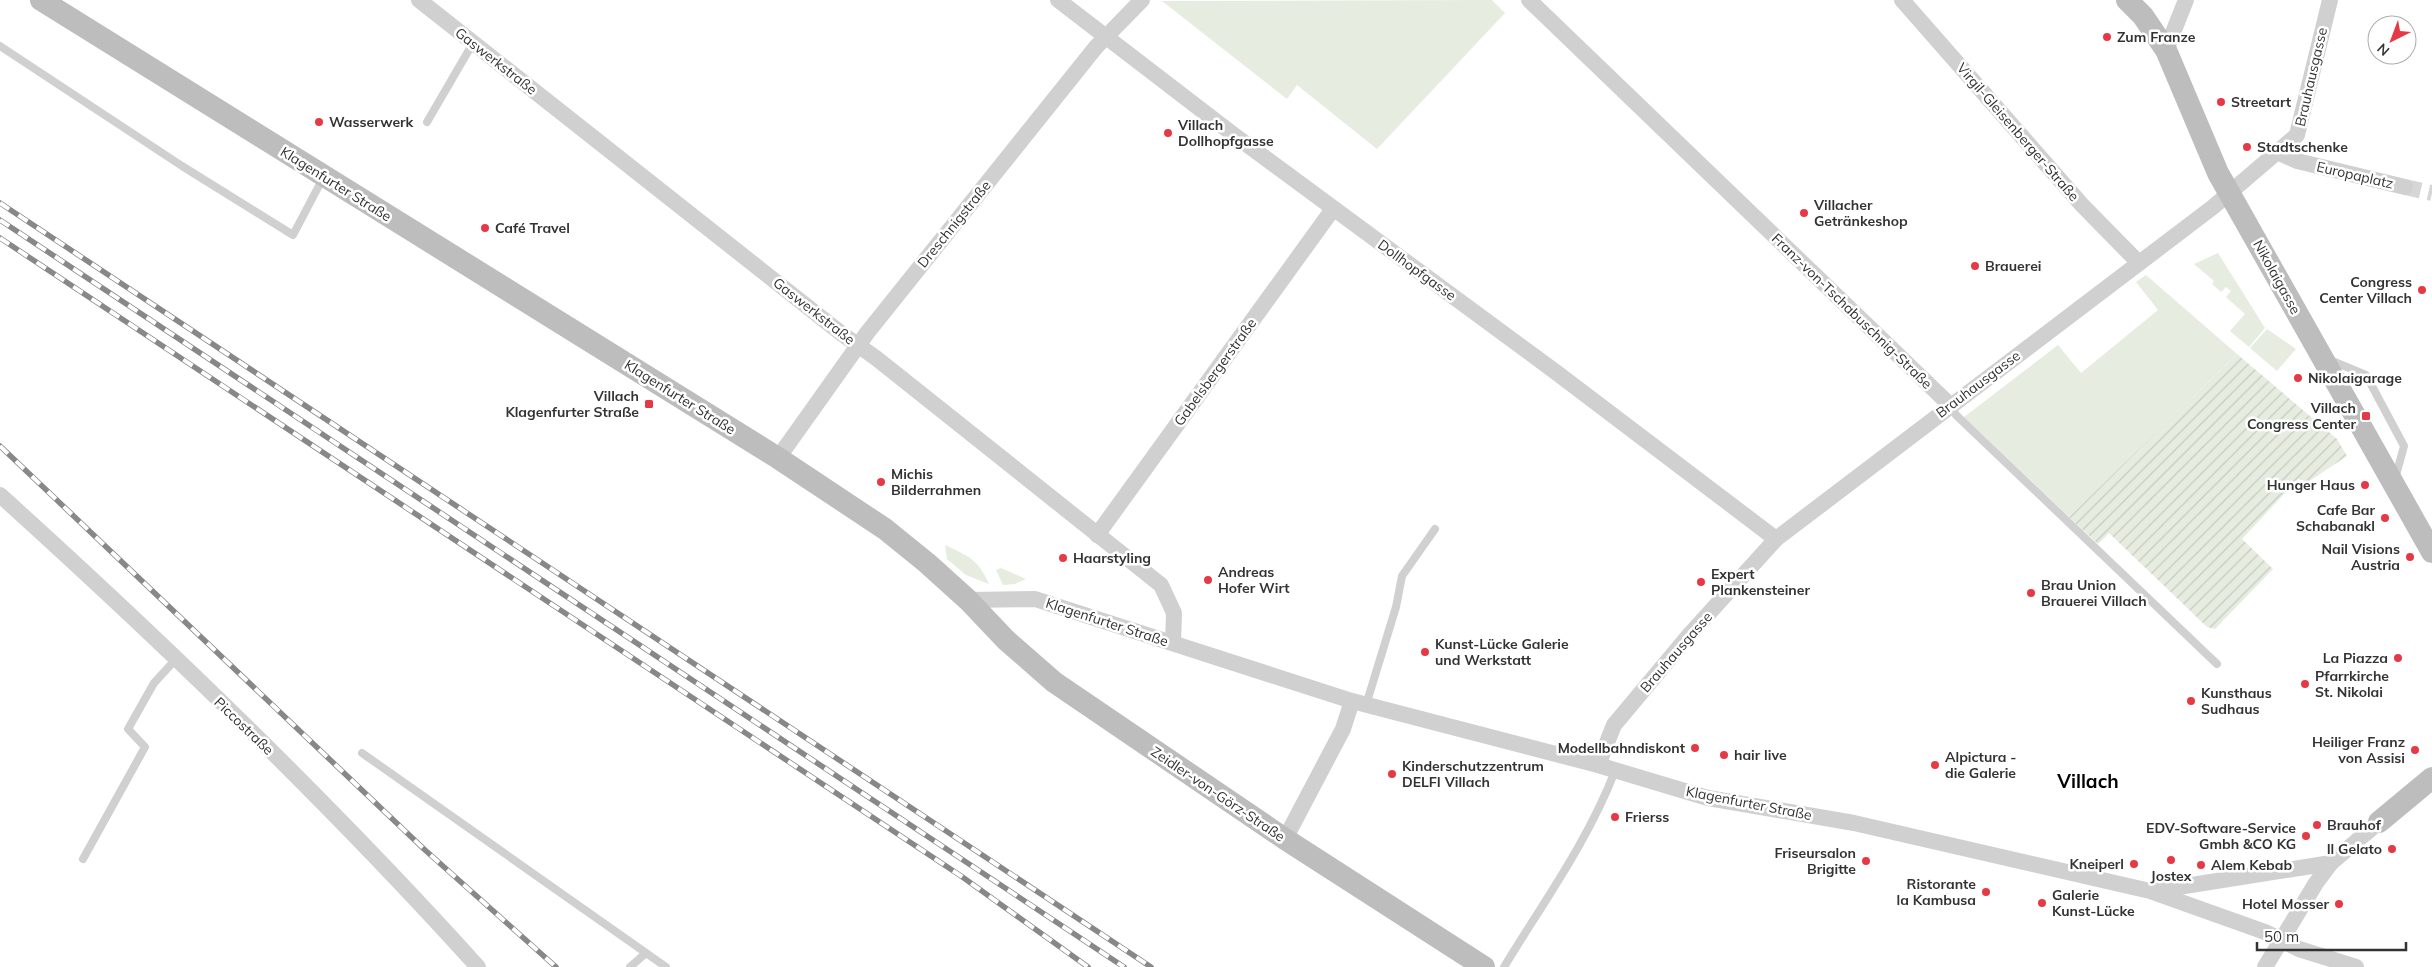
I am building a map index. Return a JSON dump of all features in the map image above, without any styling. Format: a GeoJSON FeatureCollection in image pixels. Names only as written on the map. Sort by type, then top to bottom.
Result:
{"type":"FeatureCollection","features":[{"type":"Feature","properties":{"kind":"street","name":"Klagenfurter Straße"},"geometry":{"type":"LineString","coordinates":[[41,0],[778,458],[885,530],[968,600],[1035,599],[1359,703],[1598,765],[1708,798],[1854,822],[2150,892],[2265,932],[2299,949],[2356,967]]}},
{"type":"Feature","properties":{"kind":"street","name":"Gaswerkstraße"},"geometry":{"type":"LineString","coordinates":[[419,0],[1161,585],[1174,614],[1173,643]]}},
{"type":"Feature","properties":{"kind":"street","name":"Dollhopfgasse"},"geometry":{"type":"LineString","coordinates":[[1058,0],[1333,208],[1565,379],[1776,540]]}},
{"type":"Feature","properties":{"kind":"street","name":"Dreschnigstraße"},"geometry":{"type":"LineString","coordinates":[[778,458],[858,346],[1106,36],[1142,0]]}},
{"type":"Feature","properties":{"kind":"street","name":"Franz-von-Tschabuschnig-Straße"},"geometry":{"type":"LineString","coordinates":[[1529,0],[1950,405]]}},
{"type":"Feature","properties":{"kind":"street","name":"Virgil-Gleisenberger-Straße"},"geometry":{"type":"LineString","coordinates":[[1902,0],[2082,205],[2138,262]]}},
{"type":"Feature","properties":{"kind":"street","name":"Nikolaigasse"},"geometry":{"type":"LineString","coordinates":[[2127,0],[2143,16],[2166,50],[2218,173],[2432,552]]}},
{"type":"Feature","properties":{"kind":"street"},"geometry":{"type":"LineString","coordinates":[[2166,50],[2186,0]]}},
{"type":"Feature","properties":{"kind":"street","name":"Brauhausgasse"},"geometry":{"type":"LineString","coordinates":[[1598,765],[1614,725],[1691,633],[1776,540],[1950,405],[2230,193],[2297,135],[2330,0]]}},
{"type":"Feature","properties":{"kind":"street","name":"Europaplatz"},"geometry":{"type":"LineString","coordinates":[[2277,152],[2297,162],[2405,187]]}},
{"type":"Feature","properties":{"kind":"street","name":"Gabelsbergerstraße"},"geometry":{"type":"LineString","coordinates":[[1097,535],[1333,208]]}},
{"type":"Feature","properties":{"kind":"street","name":"Piccostraße"},"geometry":{"type":"LineString","coordinates":[[0,495],[176,659],[388,870],[478,967]]}},
{"type":"Feature","properties":{"kind":"street","name":"Zeidler-von-Görz-Straße"},"geometry":{"type":"LineString","coordinates":[[968,600],[1006,640],[1054,682],[1284,839],[1484,967]]}},
{"type":"Feature","properties":{"kind":"street"},"geometry":{"type":"LineString","coordinates":[[1284,839],[1359,703]]}},
{"type":"Feature","properties":{"kind":"street"},"geometry":{"type":"LineString","coordinates":[[2265,967],[2316,883],[2332,864],[2432,778]]}},
{"type":"Feature","properties":{"kind":"street","name":"Klagenfurter Straße"},"geometry":{"type":"LineString","coordinates":[[2150,892],[2332,864]]}},
{"type":"Feature","properties":{"kind":"lane"},"geometry":{"type":"LineString","coordinates":[[427,122],[473,43]]}},
{"type":"Feature","properties":{"kind":"lane"},"geometry":{"type":"LineString","coordinates":[[0,46],[182,166],[292,235],[324,176]]}},
{"type":"Feature","properties":{"kind":"lane"},"geometry":{"type":"LineString","coordinates":[[2322,356],[2366,375],[2404,446],[2393,484]]}},
{"type":"Feature","properties":{"kind":"lane","name":"Franz-von-Tschabuschnig-Straße"},"geometry":{"type":"LineString","coordinates":[[1950,405],[1956,415],[2216,664]]}},
{"type":"Feature","properties":{"kind":"lane"},"geometry":{"type":"LineString","coordinates":[[1359,703],[1396,607],[1402,576],[1434,529]]}},
{"type":"Feature","properties":{"kind":"lane"},"geometry":{"type":"LineString","coordinates":[[83,859],[145,747],[128,729],[154,683],[176,659]]}},
{"type":"Feature","properties":{"kind":"lane"},"geometry":{"type":"LineString","coordinates":[[362,753],[666,967]]}},
{"type":"Feature","properties":{"kind":"lane"},"geometry":{"type":"LineString","coordinates":[[1504,967],[1574,855],[1605,795],[1615,771]]}},
{"type":"Feature","properties":{"kind":"lane"},"geometry":{"type":"LineString","coordinates":[[630,967],[646,953]]}},
{"type":"Feature","properties":{"kind":"shaded area"},"geometry":{"type":"Polygon","coordinates":[[[1492,0],[1505,13],[1377,149],[1297,85],[1287,99],[1162,1],[1492,0]]]}},
{"type":"Feature","properties":{"kind":"shaded area"},"geometry":{"type":"Polygon","coordinates":[[[2218,253],[2265,328],[2249,347],[2230,331],[2245,314],[2226,297],[2231,291],[2226,287],[2221,292],[2212,284],[2214,281],[2194,264],[2218,253]]]}},
{"type":"Feature","properties":{"kind":"shaded area"},"geometry":{"type":"Polygon","coordinates":[[[2146,275],[2237,354],[2069,517],[1964,417],[2058,345],[2081,373],[2158,310],[2136,282],[2146,275]]]}},
{"type":"Feature","properties":{"kind":"shaded area"},"geometry":{"type":"Polygon","coordinates":[[[2267,329],[2296,349],[2277,371],[2250,348],[2267,329]]]}},
{"type":"Feature","properties":{"kind":"shaded area"},"geometry":{"type":"Polygon","coordinates":[[[2237,354],[2337,439],[2347,456],[2308,482],[2298,479],[2242,539],[2273,569],[2215,629],[2207,627],[2109,533],[2098,544],[2069,517],[2237,354]]]}},
{"type":"Feature","properties":{"kind":"shaded area"},"geometry":{"type":"Polygon","coordinates":[[[945,545],[971,559],[981,569],[989,584],[966,575],[947,559],[945,545]]]}},
{"type":"Feature","properties":{"kind":"shaded area"},"geometry":{"type":"Polygon","coordinates":[[[1001,568],[1026,579],[1015,584],[1003,585],[996,570],[1001,568]]]}},
{"type":"Feature","properties":{"kind":"tunnel"},"geometry":{"type":"LineString","coordinates":[[2405,187],[2432,193]]}},
{"type":"Feature","properties":{"kind":"railway"},"geometry":{"type":"LineString","coordinates":[[0,203],[1151,967]]}},
{"type":"Feature","properties":{"kind":"railway"},"geometry":{"type":"LineString","coordinates":[[0,220],[1124,967]]}},
{"type":"Feature","properties":{"kind":"railway"},"geometry":{"type":"LineString","coordinates":[[0,238],[961,876],[1088,967]]}},
{"type":"Feature","properties":{"kind":"railway"},"geometry":{"type":"LineString","coordinates":[[0,446],[425,850],[556,967]]}},
{"type":"Feature","properties":{"kind":"place","name":"Zum Franze"},"geometry":{"type":"Point","coordinates":[2107,37]}},
{"type":"Feature","properties":{"kind":"place","name":"Streetart"},"geometry":{"type":"Point","coordinates":[2221,102]}},
{"type":"Feature","properties":{"kind":"place","name":"Wasserwerk"},"geometry":{"type":"Point","coordinates":[319,122]}},
{"type":"Feature","properties":{"kind":"place","name":"Villach Dollhopfgasse"},"geometry":{"type":"Point","coordinates":[1168,133]}},
{"type":"Feature","properties":{"kind":"place","name":"Stadtschenke"},"geometry":{"type":"Point","coordinates":[2247,147]}},
{"type":"Feature","properties":{"kind":"place","name":"Villacher Getränkeshop"},"geometry":{"type":"Point","coordinates":[1804,213]}},
{"type":"Feature","properties":{"kind":"place","name":"Café Travel"},"geometry":{"type":"Point","coordinates":[485,228]}},
{"type":"Feature","properties":{"kind":"place","name":"Brauerei"},"geometry":{"type":"Point","coordinates":[1975,266]}},
{"type":"Feature","properties":{"kind":"place","name":"Congress Center Villach"},"geometry":{"type":"Point","coordinates":[2422,290]}},
{"type":"Feature","properties":{"kind":"place","name":"Nikolaigarage"},"geometry":{"type":"Point","coordinates":[2298,378]}},
{"type":"Feature","properties":{"kind":"place","name":"Villach Klagenfurter Straße"},"geometry":{"type":"Point","coordinates":[649,404]}},
{"type":"Feature","properties":{"kind":"place","name":"Villach Congress Center"},"geometry":{"type":"Point","coordinates":[2366,416]}},
{"type":"Feature","properties":{"kind":"place","name":"Michis Bilderrahmen"},"geometry":{"type":"Point","coordinates":[881,482]}},
{"type":"Feature","properties":{"kind":"place","name":"Hunger Haus"},"geometry":{"type":"Point","coordinates":[2365,485]}},
{"type":"Feature","properties":{"kind":"place","name":"Cafe Bar Schabanakl"},"geometry":{"type":"Point","coordinates":[2385,518]}},
{"type":"Feature","properties":{"kind":"place","name":"Nail Visions Austria"},"geometry":{"type":"Point","coordinates":[2410,557]}},
{"type":"Feature","properties":{"kind":"place","name":"Haarstyling"},"geometry":{"type":"Point","coordinates":[1063,558]}},
{"type":"Feature","properties":{"kind":"place","name":"Andreas Hofer Wirt"},"geometry":{"type":"Point","coordinates":[1208,580]}},
{"type":"Feature","properties":{"kind":"place","name":"Expert Plankensteiner"},"geometry":{"type":"Point","coordinates":[1701,582]}},
{"type":"Feature","properties":{"kind":"place","name":"Brau Union Brauerei Villach"},"geometry":{"type":"Point","coordinates":[2031,593]}},
{"type":"Feature","properties":{"kind":"place","name":"Kunst-Lücke Galerie und Werkstatt"},"geometry":{"type":"Point","coordinates":[1425,652]}},
{"type":"Feature","properties":{"kind":"place","name":"La Piazza"},"geometry":{"type":"Point","coordinates":[2398,658]}},
{"type":"Feature","properties":{"kind":"place","name":"Pfarrkirche St. Nikolai"},"geometry":{"type":"Point","coordinates":[2305,684]}},
{"type":"Feature","properties":{"kind":"place","name":"Kunsthaus Sudhaus"},"geometry":{"type":"Point","coordinates":[2191,701]}},
{"type":"Feature","properties":{"kind":"place","name":"Modellbahndiskont"},"geometry":{"type":"Point","coordinates":[1695,748]}},
{"type":"Feature","properties":{"kind":"place","name":"Heiliger Franz von Assisi"},"geometry":{"type":"Point","coordinates":[2415,750]}},
{"type":"Feature","properties":{"kind":"place","name":"hair live"},"geometry":{"type":"Point","coordinates":[1724,755]}},
{"type":"Feature","properties":{"kind":"place","name":"Alpictura - die Galerie"},"geometry":{"type":"Point","coordinates":[1935,765]}},
{"type":"Feature","properties":{"kind":"place","name":"Kinderschutzzentrum DELFI Villach"},"geometry":{"type":"Point","coordinates":[1392,774]}},
{"type":"Feature","properties":{"kind":"place","name":"Frierss"},"geometry":{"type":"Point","coordinates":[1615,817]}},
{"type":"Feature","properties":{"kind":"place","name":"Brauhof"},"geometry":{"type":"Point","coordinates":[2317,825]}},
{"type":"Feature","properties":{"kind":"place","name":"EDV-Software-Service Gmbh &CO KG"},"geometry":{"type":"Point","coordinates":[2306,836]}},
{"type":"Feature","properties":{"kind":"place","name":"Il Gelato"},"geometry":{"type":"Point","coordinates":[2392,849]}},
{"type":"Feature","properties":{"kind":"place","name":"Jostex"},"geometry":{"type":"Point","coordinates":[2171,860]}},
{"type":"Feature","properties":{"kind":"place","name":"Friseursalon Brigitte"},"geometry":{"type":"Point","coordinates":[1866,861]}},
{"type":"Feature","properties":{"kind":"place","name":"Kneiperl"},"geometry":{"type":"Point","coordinates":[2134,864]}},
{"type":"Feature","properties":{"kind":"place","name":"Alem Kebab"},"geometry":{"type":"Point","coordinates":[2201,865]}},
{"type":"Feature","properties":{"kind":"place","name":"Ristorante la Kambusa"},"geometry":{"type":"Point","coordinates":[1986,892]}},
{"type":"Feature","properties":{"kind":"place","name":"Galerie Kunst-Lücke"},"geometry":{"type":"Point","coordinates":[2042,903]}},
{"type":"Feature","properties":{"kind":"place","name":"Hotel Mosser"},"geometry":{"type":"Point","coordinates":[2339,904]}},
{"type":"Feature","properties":{"kind":"district","name":"Villach"},"geometry":{"type":"Point","coordinates":[2088,781]}}]}
